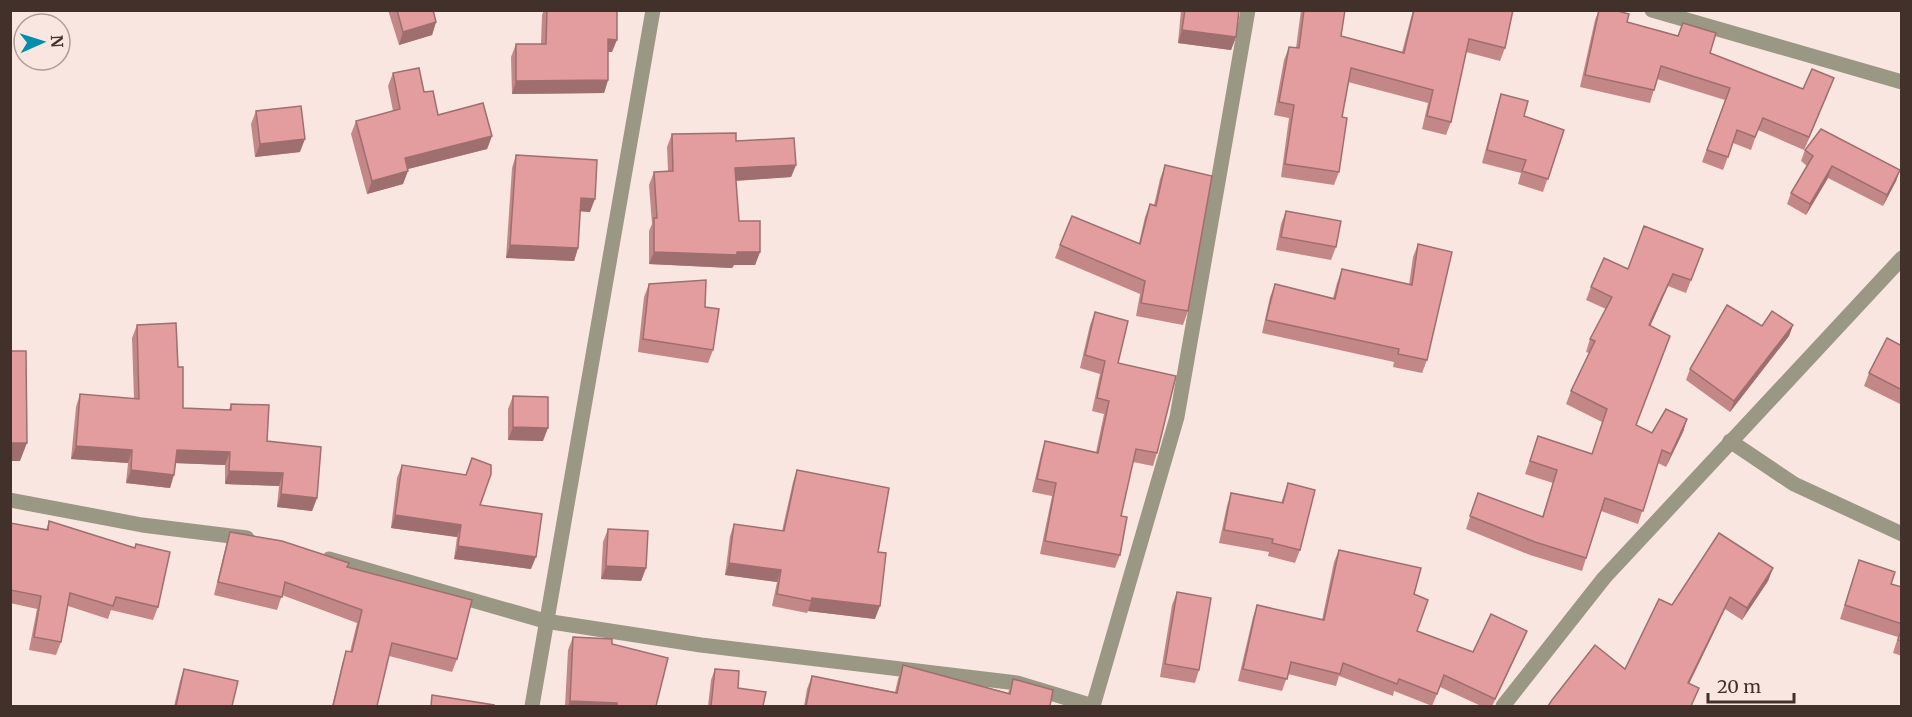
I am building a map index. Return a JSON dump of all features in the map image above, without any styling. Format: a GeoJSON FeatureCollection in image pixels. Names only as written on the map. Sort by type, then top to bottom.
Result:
{"type":"FeatureCollection","features":[{"type":"Feature","properties":{"kind":"street"},"geometry":{"type":"LineString","coordinates":[[532,706],[544,621],[653,10]]}},
{"type":"Feature","properties":{"kind":"street"},"geometry":{"type":"LineString","coordinates":[[318,556],[544,621],[701,645],[1017,683],[1093,706],[1177,417],[1248,10]]}},
{"type":"Feature","properties":{"kind":"street"},"geometry":{"type":"LineString","coordinates":[[1652,10],[1902,82]]}},
{"type":"Feature","properties":{"kind":"street"},"geometry":{"type":"LineString","coordinates":[[1503,706],[1604,578],[1902,258]]}},
{"type":"Feature","properties":{"kind":"street"},"geometry":{"type":"LineString","coordinates":[[1730,441],[1794,484],[1902,534]]}},
{"type":"Feature","properties":{"kind":"street"},"geometry":{"type":"LineString","coordinates":[[10,500],[142,525],[263,539]]}},
{"type":"Feature","properties":{"kind":"building"},"geometry":{"type":"Polygon","coordinates":[[[397,10],[433,10],[436,22],[403,32],[397,10]]]}},
{"type":"Feature","properties":{"kind":"building"},"geometry":{"type":"Polygon","coordinates":[[[547,10],[617,10],[617,40],[608,39],[608,80],[516,81],[516,44],[546,44],[547,10]]]}},
{"type":"Feature","properties":{"kind":"building"},"geometry":{"type":"Polygon","coordinates":[[[1185,10],[1239,10],[1236,37],[1182,30],[1185,10]]]}},
{"type":"Feature","properties":{"kind":"building"},"geometry":{"type":"Polygon","coordinates":[[[1304,10],[1345,10],[1341,36],[1404,53],[1414,10],[1513,10],[1505,48],[1469,39],[1451,122],[1427,116],[1433,90],[1351,68],[1342,117],[1347,118],[1339,172],[1285,164],[1294,105],[1279,102],[1289,47],[1299,48],[1304,10]]]}},
{"type":"Feature","properties":{"kind":"building"},"geometry":{"type":"Polygon","coordinates":[[[1599,10],[1614,10],[1629,14],[1627,22],[1678,36],[1683,23],[1716,33],[1710,53],[1803,89],[1812,69],[1834,78],[1809,137],[1763,118],[1755,137],[1737,130],[1728,157],[1707,150],[1730,88],[1661,66],[1654,90],[1585,75],[1599,10]]]}},
{"type":"Feature","properties":{"kind":"building"},"geometry":{"type":"Polygon","coordinates":[[[419,68],[424,92],[433,91],[438,115],[483,103],[492,136],[405,158],[408,171],[372,181],[356,121],[400,109],[393,73],[419,68]]]}},
{"type":"Feature","properties":{"kind":"building"},"geometry":{"type":"Polygon","coordinates":[[[1501,94],[1528,101],[1524,116],[1564,130],[1548,179],[1522,171],[1526,160],[1487,150],[1501,94]]]}},
{"type":"Feature","properties":{"kind":"building"},"geometry":{"type":"Polygon","coordinates":[[[301,106],[305,139],[260,144],[256,111],[301,106]]]}},
{"type":"Feature","properties":{"kind":"building"},"geometry":{"type":"Polygon","coordinates":[[[1821,129],[1900,170],[1887,195],[1832,166],[1810,204],[1791,193],[1813,156],[1805,150],[1821,129]]]}},
{"type":"Feature","properties":{"kind":"building"},"geometry":{"type":"Polygon","coordinates":[[[736,133],[736,141],[794,138],[796,165],[735,168],[739,221],[760,221],[760,252],[737,252],[737,255],[654,252],[654,218],[657,218],[654,172],[673,171],[672,134],[736,133]]]}},
{"type":"Feature","properties":{"kind":"building"},"geometry":{"type":"Polygon","coordinates":[[[516,155],[597,160],[595,199],[581,198],[578,248],[510,245],[516,155]]]}},
{"type":"Feature","properties":{"kind":"building"},"geometry":{"type":"Polygon","coordinates":[[[1165,165],[1212,176],[1188,311],[1141,303],[1145,281],[1060,245],[1072,216],[1140,244],[1150,204],[1156,206],[1165,165]]]}},
{"type":"Feature","properties":{"kind":"building"},"geometry":{"type":"Polygon","coordinates":[[[1286,211],[1341,221],[1336,247],[1281,237],[1286,211]]]}},
{"type":"Feature","properties":{"kind":"building"},"geometry":{"type":"Polygon","coordinates":[[[1644,226],[1703,249],[1691,280],[1673,274],[1649,325],[1670,336],[1636,425],[1652,433],[1666,409],[1687,419],[1671,454],[1662,450],[1643,511],[1605,498],[1586,558],[1535,542],[1470,516],[1478,493],[1543,517],[1557,470],[1530,461],[1538,436],[1592,454],[1607,409],[1571,391],[1595,341],[1590,339],[1612,297],[1591,287],[1604,258],[1628,269],[1644,226]]]}},
{"type":"Feature","properties":{"kind":"building"},"geometry":{"type":"Polygon","coordinates":[[[1418,244],[1452,252],[1427,360],[1398,354],[1399,349],[1266,320],[1275,284],[1335,299],[1342,269],[1412,285],[1418,244]]]}},
{"type":"Feature","properties":{"kind":"building"},"geometry":{"type":"Polygon","coordinates":[[[706,280],[705,307],[719,309],[713,350],[643,339],[649,284],[706,280]]]}},
{"type":"Feature","properties":{"kind":"building"},"geometry":{"type":"Polygon","coordinates":[[[1727,305],[1762,326],[1772,311],[1793,325],[1734,401],[1690,369],[1727,305]]]}},
{"type":"Feature","properties":{"kind":"building"},"geometry":{"type":"Polygon","coordinates":[[[1095,312],[1128,321],[1118,363],[1176,376],[1157,453],[1136,449],[1121,516],[1127,517],[1120,555],[1045,541],[1056,483],[1037,479],[1045,441],[1098,453],[1109,401],[1097,398],[1105,361],[1085,355],[1095,312]]]}},
{"type":"Feature","properties":{"kind":"building"},"geometry":{"type":"Polygon","coordinates":[[[176,323],[178,367],[183,367],[183,408],[231,410],[231,404],[269,405],[267,441],[321,447],[317,498],[281,494],[283,473],[229,471],[230,452],[177,450],[174,475],[131,470],[132,450],[76,446],[80,394],[139,399],[137,325],[176,323]]]}},
{"type":"Feature","properties":{"kind":"building"},"geometry":{"type":"Polygon","coordinates":[[[1887,338],[1902,346],[1902,390],[1869,373],[1887,338]]]}},
{"type":"Feature","properties":{"kind":"building"},"geometry":{"type":"Polygon","coordinates":[[[10,351],[26,351],[27,443],[10,443],[10,351]]]}},
{"type":"Feature","properties":{"kind":"building"},"geometry":{"type":"Polygon","coordinates":[[[513,396],[548,397],[548,428],[513,427],[513,396]]]}},
{"type":"Feature","properties":{"kind":"building"},"geometry":{"type":"Polygon","coordinates":[[[472,458],[491,465],[491,474],[480,505],[542,514],[536,557],[458,546],[461,525],[395,515],[402,465],[466,475],[472,458]]]}},
{"type":"Feature","properties":{"kind":"building"},"geometry":{"type":"Polygon","coordinates":[[[797,470],[889,488],[878,552],[886,553],[880,606],[812,598],[811,601],[777,594],[781,570],[729,563],[734,524],[784,531],[797,470]]]}},
{"type":"Feature","properties":{"kind":"building"},"geometry":{"type":"Polygon","coordinates":[[[1288,483],[1315,490],[1300,550],[1272,543],[1273,539],[1224,530],[1231,493],[1283,503],[1288,483]]]}},
{"type":"Feature","properties":{"kind":"building"},"geometry":{"type":"Polygon","coordinates":[[[49,521],[135,548],[136,544],[170,552],[158,607],[116,597],[113,606],[70,593],[61,642],[34,637],[41,596],[10,590],[10,526],[11,523],[48,530],[49,521]]]}},
{"type":"Feature","properties":{"kind":"building"},"geometry":{"type":"Polygon","coordinates":[[[608,529],[648,531],[646,568],[606,566],[608,529]]]}},
{"type":"Feature","properties":{"kind":"building"},"geometry":{"type":"Polygon","coordinates":[[[230,532],[282,541],[349,563],[347,567],[472,600],[457,659],[392,643],[377,706],[333,706],[346,651],[352,652],[362,610],[285,582],[282,597],[218,582],[230,532]]]}},
{"type":"Feature","properties":{"kind":"building"},"geometry":{"type":"Polygon","coordinates":[[[1719,533],[1773,568],[1747,608],[1730,597],[1688,683],[1699,688],[1691,706],[1548,706],[1595,645],[1625,669],[1659,599],[1672,605],[1719,533]]]}},
{"type":"Feature","properties":{"kind":"building"},"geometry":{"type":"Polygon","coordinates":[[[1339,550],[1421,568],[1414,594],[1428,600],[1417,631],[1473,652],[1491,614],[1527,631],[1495,699],[1444,675],[1437,694],[1399,679],[1397,684],[1343,663],[1340,674],[1291,662],[1287,679],[1243,669],[1257,605],[1324,620],[1339,550]]]}},
{"type":"Feature","properties":{"kind":"building"},"geometry":{"type":"Polygon","coordinates":[[[1859,560],[1895,572],[1891,584],[1902,587],[1902,624],[1845,605],[1859,560]]]}},
{"type":"Feature","properties":{"kind":"building"},"geometry":{"type":"Polygon","coordinates":[[[1177,592],[1211,598],[1199,670],[1165,664],[1177,592]]]}},
{"type":"Feature","properties":{"kind":"building"},"geometry":{"type":"Polygon","coordinates":[[[1902,627],[1902,641],[1898,640],[1902,627]]]}},
{"type":"Feature","properties":{"kind":"building"},"geometry":{"type":"Polygon","coordinates":[[[573,637],[612,639],[612,644],[668,658],[656,706],[617,706],[617,703],[570,701],[573,637]]]}},
{"type":"Feature","properties":{"kind":"building"},"geometry":{"type":"Polygon","coordinates":[[[903,665],[1010,694],[1013,679],[1053,690],[1050,706],[806,706],[812,676],[897,693],[903,665]]]}},
{"type":"Feature","properties":{"kind":"building"},"geometry":{"type":"Polygon","coordinates":[[[184,669],[238,681],[232,706],[176,706],[184,669]]]}},
{"type":"Feature","properties":{"kind":"building"},"geometry":{"type":"Polygon","coordinates":[[[715,669],[739,671],[738,688],[766,692],[763,706],[711,706],[715,669]]]}},
{"type":"Feature","properties":{"kind":"building"},"geometry":{"type":"Polygon","coordinates":[[[432,695],[494,705],[494,706],[431,706],[432,695]]]}}]}
